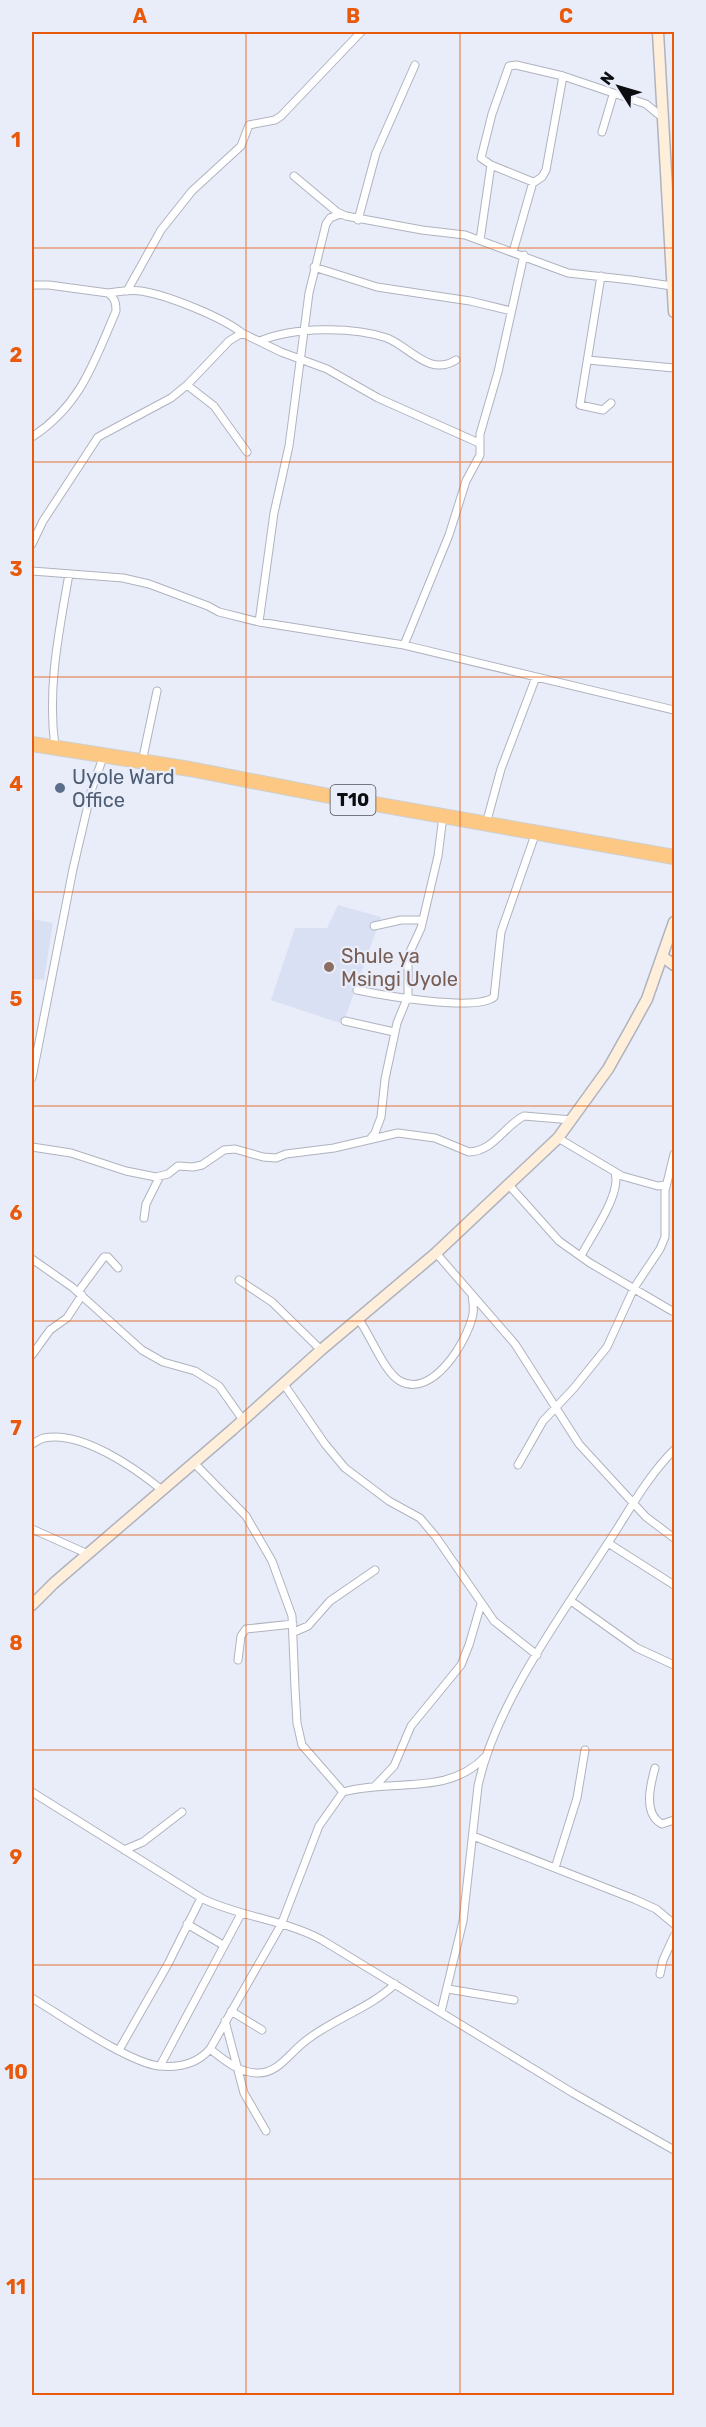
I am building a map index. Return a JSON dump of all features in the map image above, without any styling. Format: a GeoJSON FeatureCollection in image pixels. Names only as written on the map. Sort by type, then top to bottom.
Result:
{"type":"FeatureCollection","features":[{"type":"Feature","properties":{"kind":"highway","name":"T10"},"geometry":{"type":"LineString","coordinates":[[32,744],[675,857]]}},
{"type":"Feature","properties":{"kind":"street"},"geometry":{"type":"LineString","coordinates":[[127,291],[161,230],[192,191],[241,146],[249,125],[275,120],[281,116],[361,32]]}},
{"type":"Feature","properties":{"kind":"street"},"geometry":{"type":"LineString","coordinates":[[658,32],[663,118],[671,173],[672,286],[675,312]]}},
{"type":"Feature","properties":{"kind":"street"},"geometry":{"type":"LineString","coordinates":[[358,220],[376,153],[415,65]]}},
{"type":"Feature","properties":{"kind":"street"},"geometry":{"type":"LineString","coordinates":[[532,183],[529,179],[483,161],[481,157],[507,68],[516,65],[563,76],[613,95],[646,104],[663,118]]}},
{"type":"Feature","properties":{"kind":"street"},"geometry":{"type":"LineString","coordinates":[[513,252],[532,183],[542,177],[546,170],[563,76]]}},
{"type":"Feature","properties":{"kind":"street"},"geometry":{"type":"LineString","coordinates":[[602,132],[613,95]]}},
{"type":"Feature","properties":{"kind":"street"},"geometry":{"type":"LineString","coordinates":[[480,240],[491,165]]}},
{"type":"Feature","properties":{"kind":"street"},"geometry":{"type":"LineString","coordinates":[[294,176],[340,214],[358,220],[465,235],[524,255],[560,271],[672,286]]}},
{"type":"Feature","properties":{"kind":"street"},"geometry":{"type":"LineString","coordinates":[[259,622],[274,513],[289,446],[303,330],[314,267],[326,224],[330,218],[340,214]]}},
{"type":"Feature","properties":{"kind":"street"},"geometry":{"type":"LineString","coordinates":[[404,645],[449,535],[466,481],[480,455],[479,442],[482,424],[498,372],[524,255]]}},
{"type":"Feature","properties":{"kind":"street"},"geometry":{"type":"LineString","coordinates":[[314,267],[376,287],[470,301],[511,311]]}},
{"type":"Feature","properties":{"kind":"street"},"geometry":{"type":"LineString","coordinates":[[601,276],[580,406],[603,410],[611,403]]}},
{"type":"Feature","properties":{"kind":"street"},"geometry":{"type":"LineString","coordinates":[[32,285],[49,285],[108,294],[141,291],[166,298],[218,318],[242,333],[327,369],[378,398],[479,442]]}},
{"type":"Feature","properties":{"kind":"street"},"geometry":{"type":"LineString","coordinates":[[32,437],[67,409],[88,376],[116,311],[115,300],[108,294]]}},
{"type":"Feature","properties":{"kind":"street"},"geometry":{"type":"LineString","coordinates":[[260,341],[303,330],[359,332],[387,338],[407,352],[434,364],[449,365],[456,360]]}},
{"type":"Feature","properties":{"kind":"street"},"geometry":{"type":"LineString","coordinates":[[32,544],[43,521],[98,437],[160,405],[187,385],[221,349],[242,333]]}},
{"type":"Feature","properties":{"kind":"street"},"geometry":{"type":"LineString","coordinates":[[588,360],[675,368]]}},
{"type":"Feature","properties":{"kind":"street"},"geometry":{"type":"LineString","coordinates":[[187,385],[214,406],[246,452]]}},
{"type":"Feature","properties":{"kind":"street"},"geometry":{"type":"LineString","coordinates":[[32,571],[137,581],[219,612],[259,622],[404,645],[675,710]]}},
{"type":"Feature","properties":{"kind":"street"},"geometry":{"type":"LineString","coordinates":[[55,747],[51,703],[53,667],[69,574]]}},
{"type":"Feature","properties":{"kind":"street"},"geometry":{"type":"LineString","coordinates":[[486,824],[501,769],[536,677]]}},
{"type":"Feature","properties":{"kind":"street"},"geometry":{"type":"LineString","coordinates":[[142,762],[157,691]]}},
{"type":"Feature","properties":{"kind":"street"},"geometry":{"type":"LineString","coordinates":[[32,1078],[73,869],[92,788],[104,755]]}},
{"type":"Feature","properties":{"kind":"street"},"geometry":{"type":"LineString","coordinates":[[369,1140],[375,1133],[381,1117],[394,1032],[400,1010],[409,992],[408,956],[422,920],[438,856],[443,816]]}},
{"type":"Feature","properties":{"kind":"street"},"geometry":{"type":"LineString","coordinates":[[357,990],[406,1000],[481,1002],[494,997],[501,932],[536,832]]}},
{"type":"Feature","properties":{"kind":"street"},"geometry":{"type":"LineString","coordinates":[[374,926],[401,920],[422,920]]}},
{"type":"Feature","properties":{"kind":"street"},"geometry":{"type":"LineString","coordinates":[[32,1605],[283,1383],[436,1253],[558,1138],[608,1069],[647,999],[675,922]]}},
{"type":"Feature","properties":{"kind":"street"},"geometry":{"type":"LineString","coordinates":[[663,957],[675,965]]}},
{"type":"Feature","properties":{"kind":"street"},"geometry":{"type":"LineString","coordinates":[[345,1021],[394,1032]]}},
{"type":"Feature","properties":{"kind":"street"},"geometry":{"type":"LineString","coordinates":[[32,1147],[71,1153],[149,1177],[160,1176],[178,1166],[202,1165],[224,1150],[235,1149],[262,1157],[276,1158],[286,1154],[334,1148],[389,1134],[422,1135],[469,1152],[477,1151],[486,1147],[524,1116],[572,1120]]}},
{"type":"Feature","properties":{"kind":"street"},"geometry":{"type":"LineString","coordinates":[[558,1138],[615,1173],[658,1186],[666,1185]]}},
{"type":"Feature","properties":{"kind":"street"},"geometry":{"type":"LineString","coordinates":[[518,1465],[538,1428],[607,1347],[634,1288],[655,1258],[665,1237],[664,1198],[675,1154]]}},
{"type":"Feature","properties":{"kind":"street"},"geometry":{"type":"LineString","coordinates":[[581,1256],[613,1194],[617,1182],[615,1173]]}},
{"type":"Feature","properties":{"kind":"street"},"geometry":{"type":"LineString","coordinates":[[144,1218],[146,1204],[160,1176]]}},
{"type":"Feature","properties":{"kind":"street"},"geometry":{"type":"LineString","coordinates":[[509,1185],[551,1234],[581,1256],[672,1311]]}},
{"type":"Feature","properties":{"kind":"street"},"geometry":{"type":"LineString","coordinates":[[436,1253],[515,1344],[579,1444],[646,1516],[675,1538]]}},
{"type":"Feature","properties":{"kind":"street"},"geometry":{"type":"LineString","coordinates":[[32,1355],[50,1330],[67,1318],[104,1257],[118,1268]]}},
{"type":"Feature","properties":{"kind":"street"},"geometry":{"type":"LineString","coordinates":[[32,1259],[80,1294],[141,1350],[163,1362],[195,1371],[219,1386],[243,1420]]}},
{"type":"Feature","properties":{"kind":"street"},"geometry":{"type":"LineString","coordinates":[[239,1280],[272,1302],[321,1350]]}},
{"type":"Feature","properties":{"kind":"street"},"geometry":{"type":"LineString","coordinates":[[359,1320],[392,1374],[406,1384],[420,1384],[438,1374],[452,1357],[472,1316],[471,1294]]}},
{"type":"Feature","properties":{"kind":"street"},"geometry":{"type":"LineString","coordinates":[[283,1383],[325,1444],[345,1468],[389,1501],[420,1518],[429,1526],[481,1604],[500,1627],[537,1654]]}},
{"type":"Feature","properties":{"kind":"street"},"geometry":{"type":"LineString","coordinates":[[32,1444],[43,1438],[57,1437],[83,1443],[128,1464],[162,1490]]}},
{"type":"Feature","properties":{"kind":"street"},"geometry":{"type":"LineString","coordinates":[[441,2012],[463,1921],[475,1802],[486,1756],[537,1654],[634,1501],[655,1472],[675,1450]]}},
{"type":"Feature","properties":{"kind":"street"},"geometry":{"type":"LineString","coordinates":[[193,1462],[236,1504],[254,1526],[284,1588],[294,1628],[294,1688],[302,1745],[343,1792]]}},
{"type":"Feature","properties":{"kind":"street"},"geometry":{"type":"LineString","coordinates":[[32,1529],[88,1554]]}},
{"type":"Feature","properties":{"kind":"street"},"geometry":{"type":"LineString","coordinates":[[608,1543],[675,1585]]}},
{"type":"Feature","properties":{"kind":"street"},"geometry":{"type":"LineString","coordinates":[[238,1660],[241,1636],[246,1629],[308,1626],[330,1601],[375,1570]]}},
{"type":"Feature","properties":{"kind":"street"},"geometry":{"type":"LineString","coordinates":[[571,1601],[637,1648],[675,1665]]}},
{"type":"Feature","properties":{"kind":"street"},"geometry":{"type":"LineString","coordinates":[[376,1785],[394,1766],[411,1726],[460,1665],[469,1645],[481,1604]]}},
{"type":"Feature","properties":{"kind":"street"},"geometry":{"type":"LineString","coordinates":[[555,1868],[578,1798],[585,1749]]}},
{"type":"Feature","properties":{"kind":"street"},"geometry":{"type":"LineString","coordinates":[[32,1998],[119,2050],[160,2066],[182,2066],[192,2063],[210,2049],[281,1925],[315,1834],[343,1792],[376,1785],[437,1783],[470,1771],[486,1756]]}},
{"type":"Feature","properties":{"kind":"street"},"geometry":{"type":"LineString","coordinates":[[655,1768],[651,1812],[656,1821],[662,1824],[675,1820]]}},
{"type":"Feature","properties":{"kind":"street"},"geometry":{"type":"LineString","coordinates":[[32,1792],[201,1898],[241,1914],[314,1936],[573,2093],[675,2150]]}},
{"type":"Feature","properties":{"kind":"street"},"geometry":{"type":"LineString","coordinates":[[124,1850],[143,1842],[182,1812]]}},
{"type":"Feature","properties":{"kind":"street"},"geometry":{"type":"LineString","coordinates":[[473,1836],[656,1909],[675,1924]]}},
{"type":"Feature","properties":{"kind":"street"},"geometry":{"type":"LineString","coordinates":[[119,2050],[168,1964],[201,1898]]}},
{"type":"Feature","properties":{"kind":"street"},"geometry":{"type":"LineString","coordinates":[[160,2066],[241,1914]]}},
{"type":"Feature","properties":{"kind":"street"},"geometry":{"type":"LineString","coordinates":[[187,1924],[223,1945]]}},
{"type":"Feature","properties":{"kind":"street"},"geometry":{"type":"LineString","coordinates":[[660,1974],[663,1960],[675,1936]]}},
{"type":"Feature","properties":{"kind":"street"},"geometry":{"type":"LineString","coordinates":[[210,2049],[239,2069],[258,2073],[273,2070],[304,2042],[347,2014],[381,1998],[395,1984]]}},
{"type":"Feature","properties":{"kind":"street"},"geometry":{"type":"LineString","coordinates":[[448,1989],[514,2001]]}},
{"type":"Feature","properties":{"kind":"street"},"geometry":{"type":"LineString","coordinates":[[231,2011],[262,2030]]}},
{"type":"Feature","properties":{"kind":"street"},"geometry":{"type":"LineString","coordinates":[[225,2021],[244,2093],[266,2131]]}},
{"type":"Feature","properties":{"kind":"shaded area"},"geometry":{"type":"Polygon","coordinates":[[[338,905],[381,917],[343,1024],[271,1000],[295,928],[327,928],[338,905]]]}},
{"type":"Feature","properties":{"kind":"shaded area"},"geometry":{"type":"Polygon","coordinates":[[[32,919],[53,923],[44,980],[32,979],[32,919]]]}},
{"type":"Feature","properties":{"kind":"place","name":"Uyole Ward Office"},"geometry":{"type":"Point","coordinates":[60,788]}},
{"type":"Feature","properties":{"kind":"place","name":"Shule ya Msingi Uyole"},"geometry":{"type":"Point","coordinates":[329,967]}}]}
